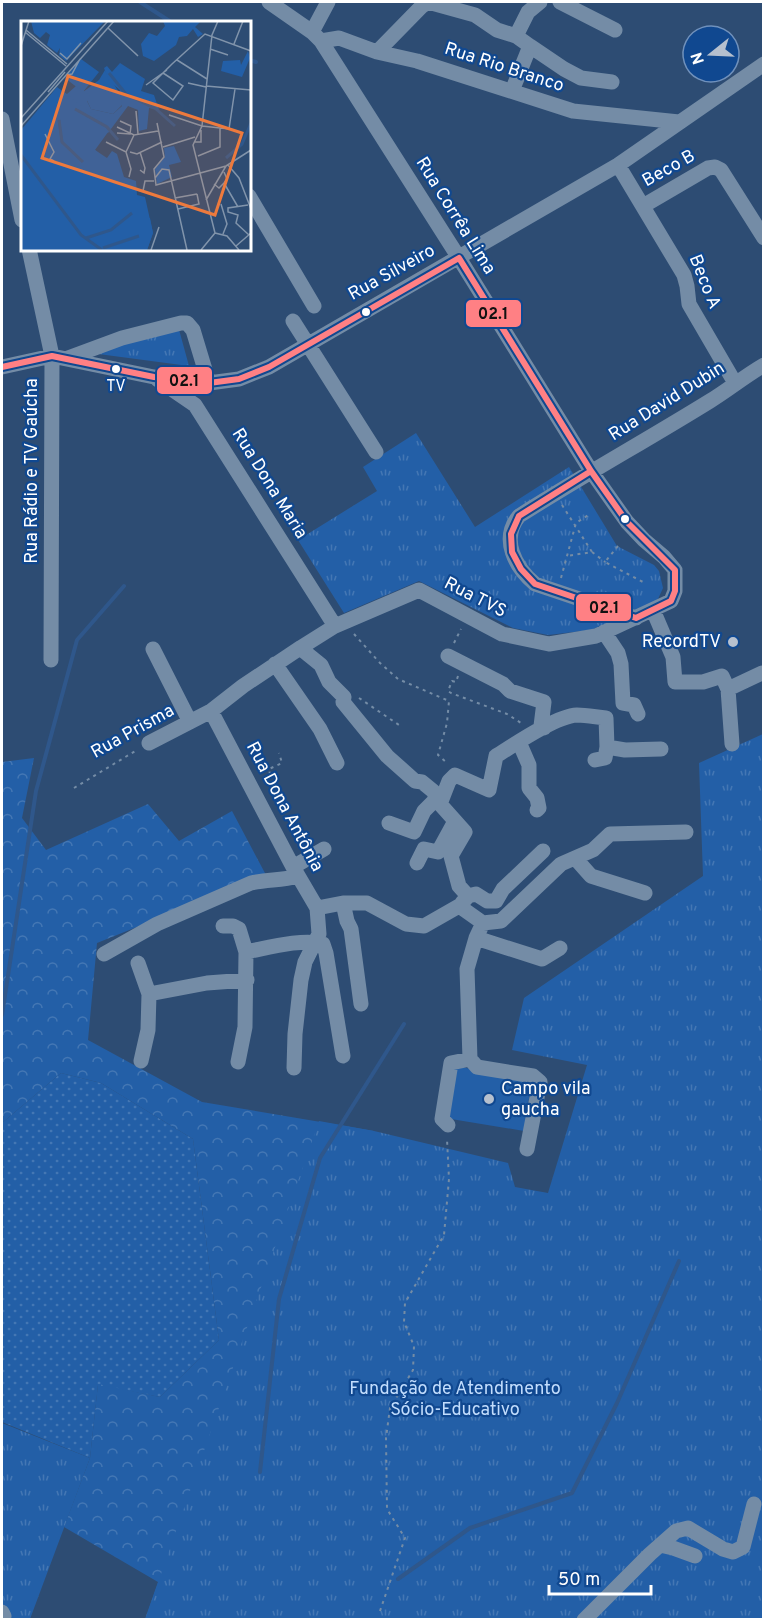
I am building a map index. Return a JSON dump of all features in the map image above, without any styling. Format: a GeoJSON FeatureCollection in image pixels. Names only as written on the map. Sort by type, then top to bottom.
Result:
{"type":"FeatureCollection","features":[{"type":"Feature","properties":{"kind":"street","name":"Rua Corrêa Lima"},"geometry":{"type":"LineString","coordinates":[[269,2],[316,36],[459,258],[591,471],[627,522],[675,570],[676,579]]}},
{"type":"Feature","properties":{"kind":"street"},"geometry":{"type":"LineString","coordinates":[[316,36],[328,2]]}},
{"type":"Feature","properties":{"kind":"street"},"geometry":{"type":"LineString","coordinates":[[377,52],[428,2],[475,15],[497,30],[516,36],[581,78],[612,82]]}},
{"type":"Feature","properties":{"kind":"street"},"geometry":{"type":"LineString","coordinates":[[475,15],[483,2]]}},
{"type":"Feature","properties":{"kind":"street"},"geometry":{"type":"LineString","coordinates":[[516,36],[528,12],[540,2]]}},
{"type":"Feature","properties":{"kind":"street"},"geometry":{"type":"LineString","coordinates":[[568,3],[615,30]]}},
{"type":"Feature","properties":{"kind":"street","name":"Rua Rio Branco"},"geometry":{"type":"LineString","coordinates":[[316,36],[339,38],[377,52],[417,61],[573,111],[679,122]]}},
{"type":"Feature","properties":{"kind":"street"},"geometry":{"type":"LineString","coordinates":[[512,91],[530,46]]}},
{"type":"Feature","properties":{"kind":"street","name":"Rua Silveiro"},"geometry":{"type":"LineString","coordinates":[[2,367],[52,356],[154,377],[209,383],[240,379],[307,345],[618,165],[764,64]]}},
{"type":"Feature","properties":{"kind":"street"},"geometry":{"type":"LineString","coordinates":[[2,119],[19,192],[21,211]]}},
{"type":"Feature","properties":{"kind":"street","name":"Beco A"},"geometry":{"type":"LineString","coordinates":[[618,165],[684,275],[688,304],[735,382]]}},
{"type":"Feature","properties":{"kind":"street","name":"Beco B"},"geometry":{"type":"LineString","coordinates":[[643,206],[708,168],[715,167],[721,170],[764,238]]}},
{"type":"Feature","properties":{"kind":"street"},"geometry":{"type":"LineString","coordinates":[[250,198],[314,306]]}},
{"type":"Feature","properties":{"kind":"street","name":"Rua Rádio e TV Gaúcha"},"geometry":{"type":"LineString","coordinates":[[29,250],[52,356],[51,660]]}},
{"type":"Feature","properties":{"kind":"street"},"geometry":{"type":"LineString","coordinates":[[293,321],[376,452]]}},
{"type":"Feature","properties":{"kind":"street"},"geometry":{"type":"LineString","coordinates":[[68,358],[122,338],[181,323],[187,324],[194,330],[209,383]]}},
{"type":"Feature","properties":{"kind":"street","name":"Rua David Dubin"},"geometry":{"type":"LineString","coordinates":[[636,618],[535,584],[522,573],[512,551],[509,535],[514,523],[519,516],[764,365]]}},
{"type":"Feature","properties":{"kind":"street","name":"Rua Dona Maria"},"geometry":{"type":"LineString","coordinates":[[154,377],[195,405],[340,624]]}},
{"type":"Feature","properties":{"kind":"street","name":"Rua TVS"},"geometry":{"type":"LineString","coordinates":[[340,624],[419,590],[502,634],[549,645],[596,636],[671,601],[676,579]]}},
{"type":"Feature","properties":{"kind":"street"},"geometry":{"type":"LineString","coordinates":[[653,610],[673,657],[675,682],[703,682],[722,676],[728,688],[732,744]]}},
{"type":"Feature","properties":{"kind":"street"},"geometry":{"type":"LineString","coordinates":[[211,711],[276,664],[340,624]]}},
{"type":"Feature","properties":{"kind":"street"},"geometry":{"type":"LineString","coordinates":[[604,632],[618,653],[621,664],[623,703],[634,705],[638,714]]}},
{"type":"Feature","properties":{"kind":"street"},"geometry":{"type":"LineString","coordinates":[[300,648],[321,665],[329,682],[344,697],[343,702],[387,756],[415,781],[422,782],[433,790],[438,801],[465,832],[451,856],[464,901],[483,923]]}},
{"type":"Feature","properties":{"kind":"street"},"geometry":{"type":"LineString","coordinates":[[153,649],[190,722]]}},
{"type":"Feature","properties":{"kind":"street"},"geometry":{"type":"LineString","coordinates":[[448,656],[503,684],[510,691],[544,702],[542,727]]}},
{"type":"Feature","properties":{"kind":"street"},"geometry":{"type":"LineString","coordinates":[[276,664],[320,729],[337,763]]}},
{"type":"Feature","properties":{"kind":"street"},"geometry":{"type":"LineString","coordinates":[[728,688],[762,673]]}},
{"type":"Feature","properties":{"kind":"street","name":"Rua Prisma"},"geometry":{"type":"LineString","coordinates":[[149,743],[211,711]]}},
{"type":"Feature","properties":{"kind":"street","name":"Rua Dona Antônia"},"geometry":{"type":"LineString","coordinates":[[211,711],[295,871],[317,908],[320,934],[305,962],[301,980],[294,1068]]}},
{"type":"Feature","properties":{"kind":"street"},"geometry":{"type":"LineString","coordinates":[[389,823],[414,832],[424,812],[438,801],[455,775],[489,790],[496,756],[542,727],[575,715],[606,718],[605,758],[595,760]]}},
{"type":"Feature","properties":{"kind":"street"},"geometry":{"type":"LineString","coordinates":[[519,742],[529,765],[529,788],[537,798],[539,808],[537,810]]}},
{"type":"Feature","properties":{"kind":"street"},"geometry":{"type":"LineString","coordinates":[[607,747],[625,750],[661,749]]}},
{"type":"Feature","properties":{"kind":"street"},"geometry":{"type":"LineString","coordinates":[[417,863],[424,849],[438,852],[455,821]]}},
{"type":"Feature","properties":{"kind":"street"},"geometry":{"type":"LineString","coordinates":[[483,923],[501,921],[561,864],[593,850],[610,834],[686,832]]}},
{"type":"Feature","properties":{"kind":"street"},"geometry":{"type":"LineString","coordinates":[[104,954],[157,924],[251,883],[267,879],[283,881],[324,849]]}},
{"type":"Feature","properties":{"kind":"street"},"geometry":{"type":"LineString","coordinates":[[317,908],[343,903],[367,903],[406,924],[424,926],[476,894],[487,901],[496,901],[503,889],[543,851]]}},
{"type":"Feature","properties":{"kind":"street"},"geometry":{"type":"LineString","coordinates":[[575,858],[591,876],[645,893]]}},
{"type":"Feature","properties":{"kind":"street"},"geometry":{"type":"LineString","coordinates":[[343,903],[351,930],[361,1004]]}},
{"type":"Feature","properties":{"kind":"street"},"geometry":{"type":"LineString","coordinates":[[483,923],[467,969],[470,1059],[477,1067],[533,1076],[540,1082],[527,1149]]}},
{"type":"Feature","properties":{"kind":"street"},"geometry":{"type":"LineString","coordinates":[[223,926],[233,926],[239,929],[246,952],[245,1028],[238,1062]]}},
{"type":"Feature","properties":{"kind":"street"},"geometry":{"type":"LineString","coordinates":[[476,938],[542,958],[560,948]]}},
{"type":"Feature","properties":{"kind":"street"},"geometry":{"type":"LineString","coordinates":[[246,952],[286,945],[323,944],[343,1056]]}},
{"type":"Feature","properties":{"kind":"street"},"geometry":{"type":"LineString","coordinates":[[138,963],[149,994],[148,1030],[141,1062]]}},
{"type":"Feature","properties":{"kind":"street"},"geometry":{"type":"LineString","coordinates":[[149,994],[207,983],[247,980]]}},
{"type":"Feature","properties":{"kind":"street"},"geometry":{"type":"LineString","coordinates":[[448,1125],[442,1119],[451,1063],[470,1059]]}},
{"type":"Feature","properties":{"kind":"street"},"geometry":{"type":"LineString","coordinates":[[584,1620],[676,1531],[688,1528],[723,1549],[733,1552],[743,1547],[754,1504]]}},
{"type":"Feature","properties":{"kind":"street"},"geometry":{"type":"LineString","coordinates":[[660,1545],[695,1556]]}},
{"type":"Feature","properties":{"kind":"street"},"geometry":{"type":"LineString","coordinates":[[2,1612],[3,1620]]}},
{"type":"Feature","properties":{"kind":"path"},"geometry":{"type":"LineString","coordinates":[[561,503],[576,523],[592,552],[605,562],[643,582]]}},
{"type":"Feature","properties":{"kind":"path"},"geometry":{"type":"LineString","coordinates":[[561,579],[576,523],[590,514]]}},
{"type":"Feature","properties":{"kind":"path"},"geometry":{"type":"LineString","coordinates":[[605,562],[618,546]]}},
{"type":"Feature","properties":{"kind":"path"},"geometry":{"type":"LineString","coordinates":[[567,556],[592,552]]}},
{"type":"Feature","properties":{"kind":"path"},"geometry":{"type":"LineString","coordinates":[[448,656],[468,616]]}},
{"type":"Feature","properties":{"kind":"path"},"geometry":{"type":"LineString","coordinates":[[340,624],[398,679],[449,701],[447,723],[438,755],[450,765],[455,775]]}},
{"type":"Feature","properties":{"kind":"path"},"geometry":{"type":"LineString","coordinates":[[463,665],[456,682],[452,681],[448,691],[507,714],[520,723],[542,727]]}},
{"type":"Feature","properties":{"kind":"path"},"geometry":{"type":"LineString","coordinates":[[344,697],[350,694],[357,696],[399,725]]}},
{"type":"Feature","properties":{"kind":"path","name":"Rua Prisma"},"geometry":{"type":"LineString","coordinates":[[74,788],[149,743]]}},
{"type":"Feature","properties":{"kind":"path"},"geometry":{"type":"LineString","coordinates":[[250,785],[270,774],[269,769],[282,763],[279,753]]}},
{"type":"Feature","properties":{"kind":"path"},"geometry":{"type":"LineString","coordinates":[[380,1611],[405,1538],[387,1509],[386,1438],[390,1408],[413,1371],[414,1346],[404,1322],[405,1303],[444,1235],[449,1179],[446,1153],[448,1125]]}},
{"type":"Feature","properties":{"kind":"green space"},"geometry":{"type":"Polygon","coordinates":[[[178,326],[189,366],[91,353],[178,326]]]}},
{"type":"Feature","properties":{"kind":"green space"},"geometry":{"type":"Polygon","coordinates":[[[416,433],[475,527],[569,467],[617,546],[654,565],[659,571],[663,588],[658,599],[591,630],[548,635],[513,628],[419,581],[344,613],[298,540],[377,491],[363,467],[416,433]]]}},
{"type":"Feature","properties":{"kind":"green space","name":"Fundação de Atendimento Sócio-Educativo"},"geometry":{"type":"Polygon","coordinates":[[[763,734],[763,1619],[145,1620],[319,1121],[374,1131],[508,1163],[515,1187],[548,1193],[587,1065],[512,1050],[524,998],[703,876],[699,763],[763,734]]]}},
{"type":"Feature","properties":{"kind":"green space"},"geometry":{"type":"Polygon","coordinates":[[[34,758],[22,818],[46,850],[148,804],[179,841],[232,811],[266,875],[97,943],[88,1040],[202,1102],[374,1131],[323,1354],[763,1114],[145,1619],[158,1582],[64,1527],[90,1458],[98,1384],[160,1397],[219,1340],[193,1139],[101,1083],[61,1073],[2,1123],[2,762],[34,758]]]}},
{"type":"Feature","properties":{"kind":"green space","name":"Campo vila gaucha"},"geometry":{"type":"Polygon","coordinates":[[[454,1066],[532,1079],[524,1131],[445,1118],[454,1066]]]}},
{"type":"Feature","properties":{"kind":"green space"},"geometry":{"type":"Polygon","coordinates":[[[61,1073],[101,1083],[193,1139],[219,1340],[160,1397],[98,1385],[90,1458],[2,1422],[2,1123],[61,1073]]]}},
{"type":"Feature","properties":{"kind":"green space"},"geometry":{"type":"Polygon","coordinates":[[[2,1423],[90,1458],[30,1619],[2,1619],[2,1423]]]}},
{"type":"Feature","properties":{"kind":"waterway"},"geometry":{"type":"LineString","coordinates":[[140,2],[169,21]]}},
{"type":"Feature","properties":{"kind":"waterway"},"geometry":{"type":"LineString","coordinates":[[250,60],[256,62]]}},
{"type":"Feature","properties":{"kind":"waterway"},"geometry":{"type":"LineString","coordinates":[[2,1015],[36,791],[77,640],[124,586]]}},
{"type":"Feature","properties":{"kind":"waterway"},"geometry":{"type":"LineString","coordinates":[[260,1472],[279,1299],[320,1158],[404,1024]]}},
{"type":"Feature","properties":{"kind":"waterway"},"geometry":{"type":"LineString","coordinates":[[398,1579],[470,1528],[572,1493],[617,1403],[679,1261]]}},
{"type":"Feature","properties":{"kind":"transit line","name":"02.1"},"geometry":{"type":"LineString","coordinates":[[2,367],[52,356],[154,377],[209,383],[239,379],[269,367],[459,258],[591,471]]}},
{"type":"Feature","properties":{"kind":"transit line","name":"02.1"},"geometry":{"type":"LineString","coordinates":[[591,471],[627,522],[675,570],[675,591],[671,601],[636,618],[535,584],[521,569],[512,552],[511,534],[519,516],[591,471]]}},
{"type":"Feature","properties":{"kind":"place","name":"TV"},"geometry":{"type":"Point","coordinates":[116,369]}},
{"type":"Feature","properties":{"kind":"place","name":"RecordTV"},"geometry":{"type":"Point","coordinates":[733,642]}},
{"type":"Feature","properties":{"kind":"place","name":"Campo vila gaucha"},"geometry":{"type":"Point","coordinates":[489,1099]}}]}
